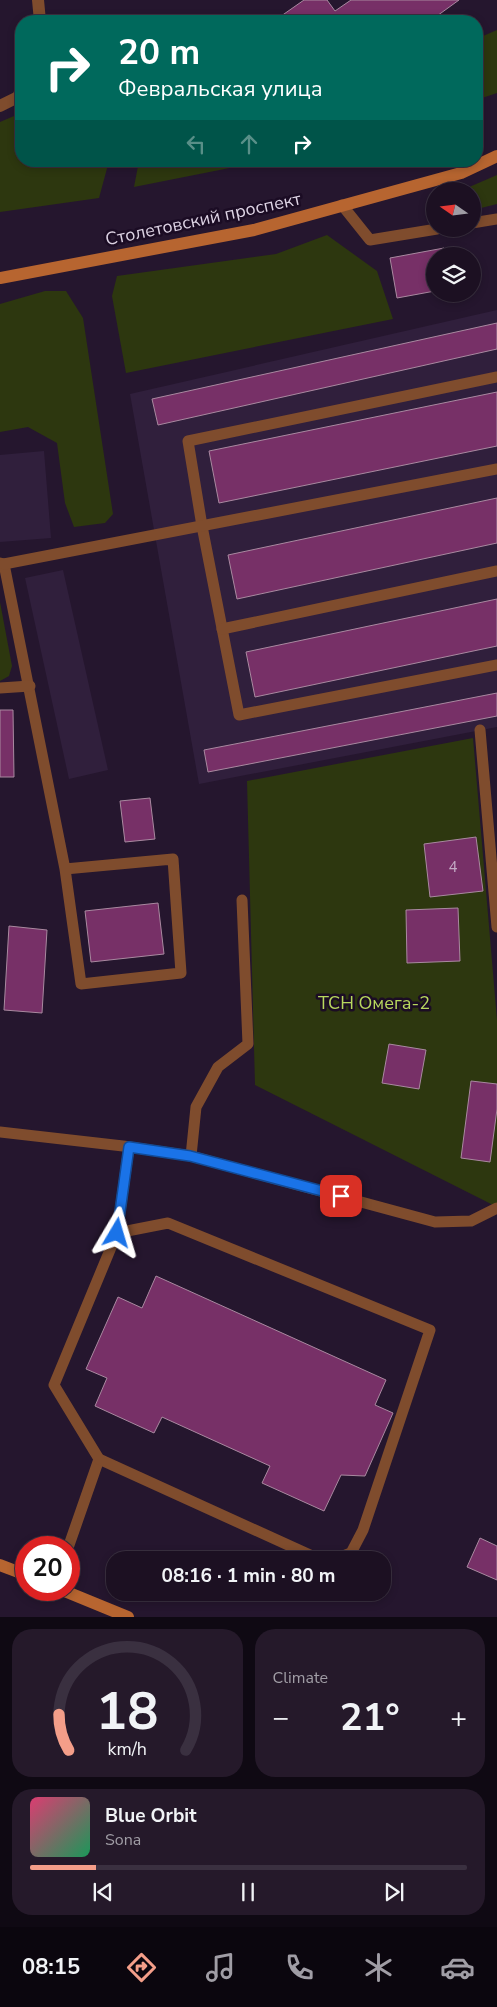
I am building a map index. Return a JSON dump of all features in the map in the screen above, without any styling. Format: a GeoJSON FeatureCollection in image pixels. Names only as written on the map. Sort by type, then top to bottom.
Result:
{"type":"FeatureCollection","features":[{"type":"Feature","properties":{"kind":"main road","name":"Столетовский проспект"},"geometry":{"type":"LineString","coordinates":[[483,162],[497,156]]}},
{"type":"Feature","properties":{"kind":"main road","name":"Столетовский проспект"},"geometry":{"type":"LineString","coordinates":[[0,278],[254,230],[460,173],[473,167]]}},
{"type":"Feature","properties":{"kind":"main road"},"geometry":{"type":"LineString","coordinates":[[0,1564],[15,1570]]}},
{"type":"Feature","properties":{"kind":"main road"},"geometry":{"type":"LineString","coordinates":[[80,1597],[128,1617]]}},
{"type":"Feature","properties":{"kind":"street"},"geometry":{"type":"LineString","coordinates":[[38,0],[39,15]]}},
{"type":"Feature","properties":{"kind":"street"},"geometry":{"type":"LineString","coordinates":[[0,106],[15,98]]}},
{"type":"Feature","properties":{"kind":"lane"},"geometry":{"type":"LineString","coordinates":[[342,205],[370,240],[426,231]]}},
{"type":"Feature","properties":{"kind":"lane"},"geometry":{"type":"LineString","coordinates":[[481,222],[497,219]]}},
{"type":"Feature","properties":{"kind":"lane"},"geometry":{"type":"LineString","coordinates":[[497,377],[188,441],[238,715],[497,665]]}},
{"type":"Feature","properties":{"kind":"lane"},"geometry":{"type":"LineString","coordinates":[[65,869],[173,859],[181,972],[81,984],[65,869],[30,686],[2,564],[497,469]]}},
{"type":"Feature","properties":{"kind":"lane"},"geometry":{"type":"LineString","coordinates":[[222,629],[497,572]]}},
{"type":"Feature","properties":{"kind":"lane"},"geometry":{"type":"LineString","coordinates":[[0,688],[30,686]]}},
{"type":"Feature","properties":{"kind":"lane"},"geometry":{"type":"LineString","coordinates":[[480,730],[497,927]]}},
{"type":"Feature","properties":{"kind":"lane"},"geometry":{"type":"LineString","coordinates":[[190,1156],[196,1107],[218,1067],[248,1044],[242,900]]}},
{"type":"Feature","properties":{"kind":"lane"},"geometry":{"type":"LineString","coordinates":[[0,1132],[190,1156],[435,1222],[471,1221],[497,1208]]}},
{"type":"Feature","properties":{"kind":"lane"},"geometry":{"type":"LineString","coordinates":[[129,1147],[117,1233],[54,1385],[99,1459],[302,1551]]}},
{"type":"Feature","properties":{"kind":"lane"},"geometry":{"type":"LineString","coordinates":[[117,1233],[168,1223],[430,1330],[363,1530],[351,1551]]}},
{"type":"Feature","properties":{"kind":"lane"},"geometry":{"type":"LineString","coordinates":[[72,1536],[99,1459]]}},
{"type":"Feature","properties":{"kind":"shaded area"},"geometry":{"type":"Polygon","coordinates":[[[497,310],[497,727],[199,784],[130,394],[497,310]]]}},
{"type":"Feature","properties":{"kind":"shaded area"},"geometry":{"type":"Polygon","coordinates":[[[44,451],[51,538],[0,542],[0,455],[44,451]]]}},
{"type":"Feature","properties":{"kind":"shaded area"},"geometry":{"type":"Polygon","coordinates":[[[63,570],[108,770],[69,779],[25,578],[63,570]]]}},
{"type":"Feature","properties":{"kind":"green space"},"geometry":{"type":"Polygon","coordinates":[[[497,30],[497,93],[483,98],[483,36],[497,30]]]}},
{"type":"Feature","properties":{"kind":"green space"},"geometry":{"type":"Polygon","coordinates":[[[15,116],[15,167],[107,167],[99,198],[0,212],[0,122],[15,116]]]}},
{"type":"Feature","properties":{"kind":"green space"},"geometry":{"type":"Polygon","coordinates":[[[138,167],[235,167],[134,187],[138,167]]]}},
{"type":"Feature","properties":{"kind":"green space"},"geometry":{"type":"Polygon","coordinates":[[[497,175],[497,204],[481,208],[481,182],[497,175]]]}},
{"type":"Feature","properties":{"kind":"green space"},"geometry":{"type":"Polygon","coordinates":[[[327,235],[377,271],[393,319],[126,373],[112,296],[117,276],[276,254],[327,235]]]}},
{"type":"Feature","properties":{"kind":"green space"},"geometry":{"type":"Polygon","coordinates":[[[45,291],[66,291],[83,318],[113,514],[105,523],[74,527],[65,503],[57,443],[28,427],[0,432],[0,304],[45,291]]]}},
{"type":"Feature","properties":{"kind":"green space"},"geometry":{"type":"Polygon","coordinates":[[[0,602],[12,666],[9,676],[0,681],[0,602]]]}},
{"type":"Feature","properties":{"kind":"green space","name":"ТСН Омега-2"},"geometry":{"type":"Polygon","coordinates":[[[473,738],[497,1020],[497,1207],[255,1085],[247,781],[473,738]]]}},
{"type":"Feature","properties":{"kind":"building"},"geometry":{"type":"Polygon","coordinates":[[[304,0],[327,0],[335,11],[351,0],[459,0],[438,15],[283,15],[304,0]]]}},
{"type":"Feature","properties":{"kind":"building"},"geometry":{"type":"Polygon","coordinates":[[[426,251],[426,293],[397,298],[390,258],[426,251]]]}},
{"type":"Feature","properties":{"kind":"building"},"geometry":{"type":"Polygon","coordinates":[[[497,323],[497,349],[158,425],[152,399],[497,323]]]}},
{"type":"Feature","properties":{"kind":"building"},"geometry":{"type":"Polygon","coordinates":[[[497,392],[497,446],[219,503],[209,451],[497,392]]]}},
{"type":"Feature","properties":{"kind":"building"},"geometry":{"type":"Polygon","coordinates":[[[497,498],[497,543],[237,599],[228,555],[497,498]]]}},
{"type":"Feature","properties":{"kind":"building"},"geometry":{"type":"Polygon","coordinates":[[[497,599],[497,646],[255,697],[246,652],[497,599]]]}},
{"type":"Feature","properties":{"kind":"building"},"geometry":{"type":"Polygon","coordinates":[[[497,693],[497,716],[208,772],[204,750],[497,693]]]}},
{"type":"Feature","properties":{"kind":"building"},"geometry":{"type":"Polygon","coordinates":[[[0,710],[13,710],[14,777],[0,777],[0,710]]]}},
{"type":"Feature","properties":{"kind":"building"},"geometry":{"type":"Polygon","coordinates":[[[150,798],[155,839],[125,842],[120,801],[150,798]]]}},
{"type":"Feature","properties":{"kind":"building"},"geometry":{"type":"Polygon","coordinates":[[[476,837],[483,891],[430,897],[424,844],[476,837]]]}},
{"type":"Feature","properties":{"kind":"building"},"geometry":{"type":"Polygon","coordinates":[[[158,903],[164,954],[91,962],[85,911],[158,903]]]}},
{"type":"Feature","properties":{"kind":"building"},"geometry":{"type":"Polygon","coordinates":[[[458,908],[460,961],[407,963],[406,910],[458,908]]]}},
{"type":"Feature","properties":{"kind":"building"},"geometry":{"type":"Polygon","coordinates":[[[9,926],[47,930],[42,1013],[4,1010],[9,926]]]}},
{"type":"Feature","properties":{"kind":"building"},"geometry":{"type":"Polygon","coordinates":[[[389,1044],[426,1050],[419,1089],[382,1083],[389,1044]]]}},
{"type":"Feature","properties":{"kind":"building"},"geometry":{"type":"Polygon","coordinates":[[[471,1081],[497,1084],[497,1109],[490,1162],[461,1158],[471,1081]]]}},
{"type":"Feature","properties":{"kind":"building"},"geometry":{"type":"Polygon","coordinates":[[[156,1276],[386,1380],[375,1405],[393,1413],[365,1476],[341,1475],[324,1511],[262,1483],[270,1466],[162,1417],[154,1433],[95,1406],[107,1378],[86,1369],[118,1297],[142,1308],[156,1276]]]}},
{"type":"Feature","properties":{"kind":"building"},"geometry":{"type":"Polygon","coordinates":[[[480,1538],[497,1546],[497,1580],[467,1567],[480,1538]]]}},
{"type":"Feature","properties":{"kind":"route"},"geometry":{"type":"LineString","coordinates":[[117,1233],[129,1147],[190,1156],[341,1196]]}}]}
